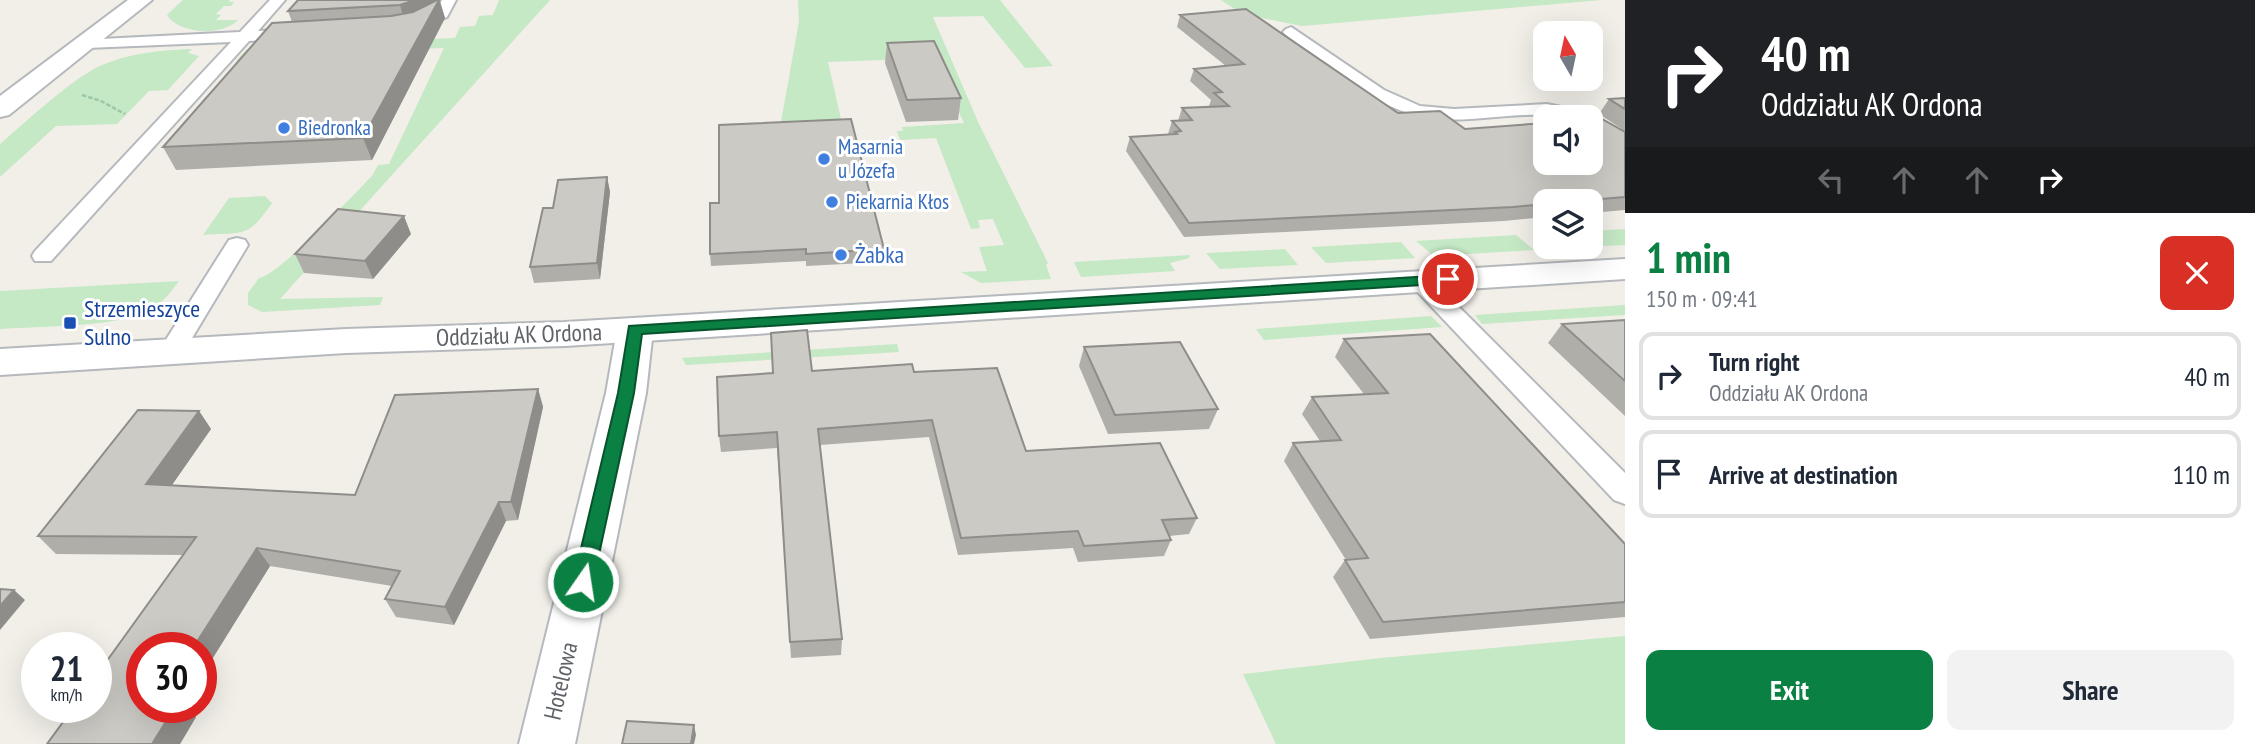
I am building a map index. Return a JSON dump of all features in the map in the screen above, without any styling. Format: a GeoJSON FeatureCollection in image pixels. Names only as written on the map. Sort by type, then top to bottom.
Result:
{"type":"FeatureCollection","features":[{"type":"Feature","properties":{"kind":"street"},"geometry":{"type":"LineString","coordinates":[[0,109],[141,0]]}},
{"type":"Feature","properties":{"kind":"street","name":"Oddziału AK Ordona"},"geometry":{"type":"LineString","coordinates":[[0,362],[346,341],[635,330],[1624,269]]}},
{"type":"Feature","properties":{"kind":"street","name":"Hotelowa"},"geometry":{"type":"LineString","coordinates":[[547,744],[626,393],[635,330]]}},
{"type":"Feature","properties":{"kind":"lane"},"geometry":{"type":"LineString","coordinates":[[44,256],[278,0]]}},
{"type":"Feature","properties":{"kind":"lane"},"geometry":{"type":"LineString","coordinates":[[397,29],[418,26],[442,13],[449,0]]}},
{"type":"Feature","properties":{"kind":"lane"},"geometry":{"type":"LineString","coordinates":[[1291,32],[1393,103],[1414,110],[1437,114],[1533,108]]}},
{"type":"Feature","properties":{"kind":"lane"},"geometry":{"type":"LineString","coordinates":[[88,43],[308,33]]}},
{"type":"Feature","properties":{"kind":"lane"},"geometry":{"type":"LineString","coordinates":[[171,352],[237,245]]}},
{"type":"Feature","properties":{"kind":"lane"},"geometry":{"type":"LineString","coordinates":[[1420,281],[1625,492]]}},
{"type":"Feature","properties":{"kind":"path"},"geometry":{"type":"LineString","coordinates":[[72,93],[101,101],[126,114],[173,113]]}},
{"type":"Feature","properties":{"kind":"green space"},"geometry":{"type":"Polygon","coordinates":[[[183,0],[230,0],[229,2],[234,2],[231,6],[224,6],[216,14],[221,15],[216,20],[238,20],[211,31],[181,26],[167,15],[183,0]]]}},
{"type":"Feature","properties":{"kind":"green space"},"geometry":{"type":"Polygon","coordinates":[[[499,0],[550,0],[280,299],[383,297],[380,305],[262,312],[248,305],[248,293],[259,278],[282,264],[316,233],[372,176],[378,165],[389,164],[444,48],[268,55],[263,60],[236,61],[246,50],[255,46],[455,38],[460,27],[475,26],[479,16],[493,15],[499,0]]]}},
{"type":"Feature","properties":{"kind":"green space"},"geometry":{"type":"Polygon","coordinates":[[[798,0],[1000,0],[1053,66],[1025,68],[983,16],[933,17],[979,124],[1048,263],[1046,265],[1051,279],[981,283],[961,272],[987,271],[979,247],[1004,245],[993,219],[978,220],[980,228],[971,229],[936,138],[900,140],[897,131],[903,131],[902,127],[964,123],[934,58],[828,62],[841,119],[781,122],[799,21],[798,0]]]}},
{"type":"Feature","properties":{"kind":"green space"},"geometry":{"type":"Polygon","coordinates":[[[1221,0],[1602,0],[1302,26],[1242,14],[1221,0]]]}},
{"type":"Feature","properties":{"kind":"green space"},"geometry":{"type":"Polygon","coordinates":[[[192,49],[188,53],[199,56],[168,90],[149,91],[117,124],[56,126],[0,177],[0,144],[90,71],[135,55],[192,49]]]}},
{"type":"Feature","properties":{"kind":"green space"},"geometry":{"type":"Polygon","coordinates":[[[265,196],[272,203],[250,228],[237,233],[203,235],[229,198],[265,196]]]}},
{"type":"Feature","properties":{"kind":"green space"},"geometry":{"type":"Polygon","coordinates":[[[1625,229],[1625,245],[1603,246],[1603,230],[1625,229]]]}},
{"type":"Feature","properties":{"kind":"green space"},"geometry":{"type":"Polygon","coordinates":[[[1516,235],[1533,250],[1434,256],[1416,241],[1516,235]]]}},
{"type":"Feature","properties":{"kind":"green space"},"geometry":{"type":"Polygon","coordinates":[[[1401,242],[1415,258],[1326,263],[1311,247],[1401,242]]]}},
{"type":"Feature","properties":{"kind":"green space"},"geometry":{"type":"Polygon","coordinates":[[[1285,249],[1298,265],[1220,269],[1206,253],[1285,249]]]}},
{"type":"Feature","properties":{"kind":"green space"},"geometry":{"type":"Polygon","coordinates":[[[1190,255],[1189,258],[1170,263],[1175,271],[1081,277],[1074,262],[1190,255]]]}},
{"type":"Feature","properties":{"kind":"green space"},"geometry":{"type":"Polygon","coordinates":[[[179,281],[152,309],[120,320],[0,329],[0,291],[179,281]]]}},
{"type":"Feature","properties":{"kind":"green space"},"geometry":{"type":"Polygon","coordinates":[[[1625,305],[1625,315],[1482,324],[1475,315],[1625,305]]]}},
{"type":"Feature","properties":{"kind":"green space"},"geometry":{"type":"Polygon","coordinates":[[[1431,316],[1442,327],[1264,340],[1256,329],[1431,316]]]}},
{"type":"Feature","properties":{"kind":"green space"},"geometry":{"type":"Polygon","coordinates":[[[897,344],[899,352],[686,365],[682,358],[897,344]]]}},
{"type":"Feature","properties":{"kind":"green space"},"geometry":{"type":"Polygon","coordinates":[[[1625,636],[1625,744],[1276,744],[1243,674],[1381,658],[1625,636]]]}},
{"type":"Feature","properties":{"kind":"building"},"geometry":{"type":"Polygon","coordinates":[[[298,0],[415,0],[400,5],[288,11],[298,0]]]}},
{"type":"Feature","properties":{"kind":"building"},"geometry":{"type":"Polygon","coordinates":[[[437,0],[363,138],[163,147],[272,23],[391,16],[413,12],[437,0]]]}},
{"type":"Feature","properties":{"kind":"building"},"geometry":{"type":"Polygon","coordinates":[[[1246,9],[1398,113],[1440,111],[1465,129],[1533,124],[1533,175],[1603,175],[1603,120],[1625,132],[1625,197],[1603,199],[1603,189],[1533,189],[1533,205],[1189,223],[1130,137],[1177,134],[1175,132],[1181,131],[1172,121],[1192,120],[1182,108],[1229,106],[1214,93],[1222,92],[1194,69],[1244,64],[1180,15],[1246,9]]]}},
{"type":"Feature","properties":{"kind":"building"},"geometry":{"type":"Polygon","coordinates":[[[934,41],[961,98],[907,100],[887,43],[934,41]]]}},
{"type":"Feature","properties":{"kind":"building"},"geometry":{"type":"Polygon","coordinates":[[[1625,98],[1625,109],[1609,99],[1625,98]]]}},
{"type":"Feature","properties":{"kind":"building"},"geometry":{"type":"Polygon","coordinates":[[[851,119],[884,249],[806,254],[806,249],[710,254],[710,203],[719,203],[719,125],[851,119]]]}},
{"type":"Feature","properties":{"kind":"building"},"geometry":{"type":"Polygon","coordinates":[[[607,177],[597,263],[530,267],[543,208],[553,208],[558,180],[607,177]]]}},
{"type":"Feature","properties":{"kind":"building"},"geometry":{"type":"Polygon","coordinates":[[[338,209],[404,216],[365,261],[295,254],[338,209]]]}},
{"type":"Feature","properties":{"kind":"building"},"geometry":{"type":"Polygon","coordinates":[[[1625,320],[1625,381],[1562,324],[1625,320]]]}},
{"type":"Feature","properties":{"kind":"building"},"geometry":{"type":"Polygon","coordinates":[[[807,330],[812,371],[912,364],[914,372],[997,368],[1026,451],[1160,443],[1197,518],[1162,520],[1171,540],[1084,546],[1078,531],[961,538],[932,420],[818,429],[842,639],[790,642],[777,432],[719,436],[717,377],[773,373],[771,333],[807,330]]]}},
{"type":"Feature","properties":{"kind":"building"},"geometry":{"type":"Polygon","coordinates":[[[1430,334],[1625,544],[1625,602],[1383,622],[1345,560],[1368,558],[1293,443],[1341,440],[1312,397],[1388,393],[1344,339],[1430,334]]]}},
{"type":"Feature","properties":{"kind":"building"},"geometry":{"type":"Polygon","coordinates":[[[1180,342],[1218,409],[1115,415],[1084,347],[1180,342]]]}},
{"type":"Feature","properties":{"kind":"building"},"geometry":{"type":"Polygon","coordinates":[[[538,389],[511,502],[499,502],[445,607],[385,599],[400,571],[257,548],[203,632],[128,632],[196,537],[38,536],[138,410],[199,411],[146,484],[355,495],[395,395],[538,389]]]}},
{"type":"Feature","properties":{"kind":"building"},"geometry":{"type":"Polygon","coordinates":[[[0,589],[14,590],[0,606],[0,589]]]}},
{"type":"Feature","properties":{"kind":"building"},"geometry":{"type":"Polygon","coordinates":[[[126,634],[126,723],[165,723],[152,744],[47,744],[62,723],[112,723],[112,654],[126,634]]]}},
{"type":"Feature","properties":{"kind":"building"},"geometry":{"type":"Polygon","coordinates":[[[627,721],[694,725],[691,744],[622,744],[627,721]]]}},
{"type":"Feature","properties":{"kind":"place","name":"Biedronka"},"geometry":{"type":"Point","coordinates":[284,128]}},
{"type":"Feature","properties":{"kind":"place","name":"Masarnia u Józefa"},"geometry":{"type":"Point","coordinates":[824,159]}},
{"type":"Feature","properties":{"kind":"place","name":"Piekarnia Kłos"},"geometry":{"type":"Point","coordinates":[832,202]}},
{"type":"Feature","properties":{"kind":"place","name":"Żabka"},"geometry":{"type":"Point","coordinates":[841,255]}},
{"type":"Feature","properties":{"kind":"place","name":"Strzemieszyce Sulno"},"geometry":{"type":"Point","coordinates":[70,323]}},
{"type":"Feature","properties":{"kind":"route"},"geometry":{"type":"LineString","coordinates":[[583,582],[626,393],[635,330],[1448,279]]}}]}
